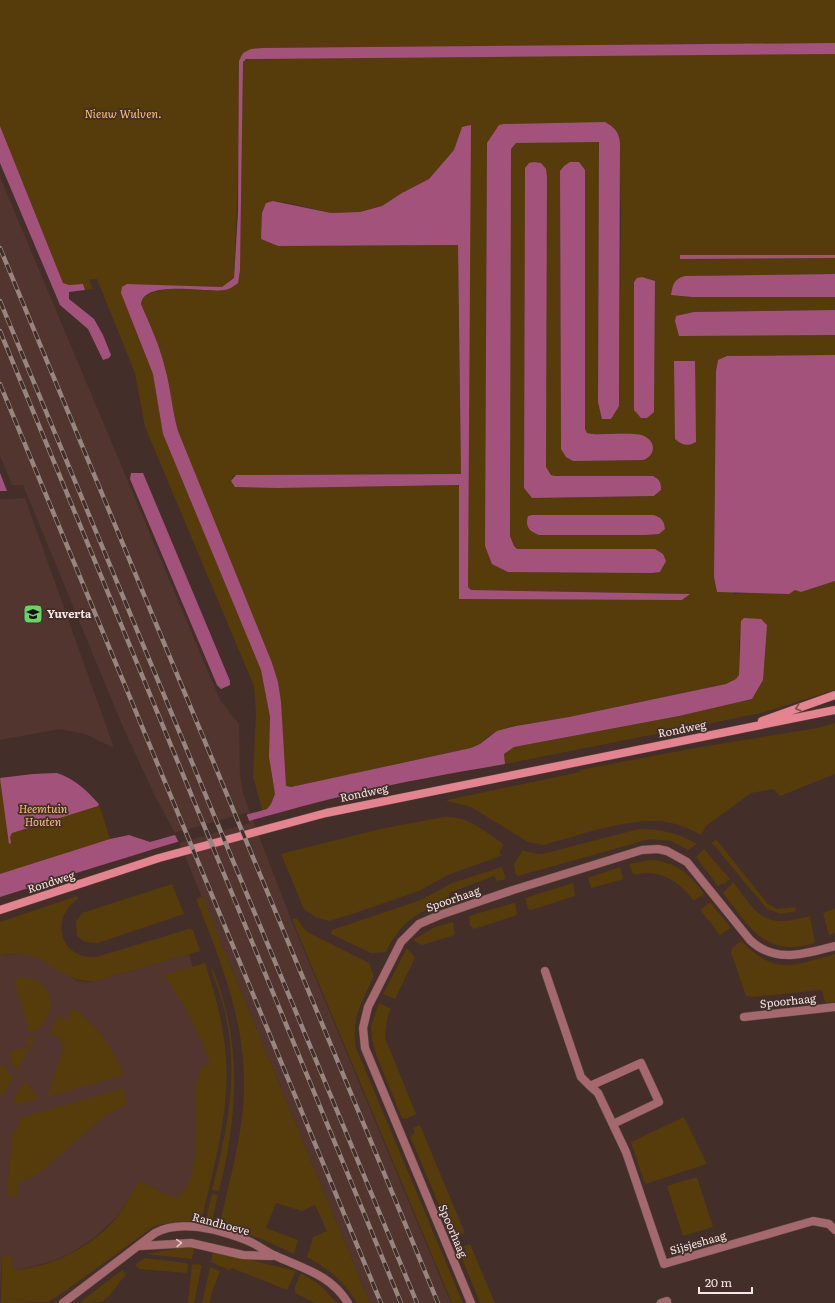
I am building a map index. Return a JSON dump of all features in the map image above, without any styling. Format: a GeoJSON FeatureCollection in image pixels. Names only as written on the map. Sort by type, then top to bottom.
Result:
{"type":"FeatureCollection","features":[{"type":"Feature","properties":{"kind":"main road","name":"Rondweg"},"geometry":{"type":"LineString","coordinates":[[740,728],[835,695]]}},
{"type":"Feature","properties":{"kind":"main road","name":"Rondweg"},"geometry":{"type":"LineString","coordinates":[[0,910],[179,852],[326,813],[835,710]]}},
{"type":"Feature","properties":{"kind":"street","name":"Spoorhaag"},"geometry":{"type":"LineString","coordinates":[[471,1303],[365,1048],[363,1038],[363,1028],[368,1007],[401,942],[412,930],[434,917],[513,890],[631,853],[658,849],[674,853],[687,862],[750,940],[760,948],[773,953],[788,956],[804,954],[835,946]]}},
{"type":"Feature","properties":{"kind":"street","name":"Sijsjeshaag"},"geometry":{"type":"LineString","coordinates":[[545,971],[581,1077],[598,1093],[626,1152],[664,1264],[813,1221],[829,1224],[835,1230]]}},
{"type":"Feature","properties":{"kind":"street","name":"Spoorhaag"},"geometry":{"type":"LineString","coordinates":[[744,1017],[835,1007]]}},
{"type":"Feature","properties":{"kind":"street"},"geometry":{"type":"LineString","coordinates":[[590,1086],[641,1062],[659,1102],[613,1124]]}},
{"type":"Feature","properties":{"kind":"street","name":"Randhoeve"},"geometry":{"type":"LineString","coordinates":[[63,1303],[162,1230],[180,1226],[191,1226],[247,1240],[275,1256],[308,1268],[340,1292],[348,1303]]}},
{"type":"Feature","properties":{"kind":"street","name":"Randhoeve"},"geometry":{"type":"LineString","coordinates":[[140,1246],[191,1243],[243,1255],[275,1256]]}},
{"type":"Feature","properties":{"kind":"street"},"geometry":{"type":"LineString","coordinates":[[661,1303],[667,1301],[667,1303]]}},
{"type":"Feature","properties":{"kind":"shaded area"},"geometry":{"type":"Polygon","coordinates":[[[835,43],[835,54],[246,59],[243,62],[240,270],[238,283],[226,290],[164,289],[145,296],[141,304],[163,360],[178,431],[272,663],[278,682],[281,702],[286,786],[291,787],[471,748],[480,744],[497,731],[516,726],[569,717],[726,684],[736,679],[739,675],[741,621],[744,618],[761,619],[767,625],[763,680],[752,699],[679,716],[514,747],[504,754],[505,764],[389,786],[307,805],[174,843],[0,897],[0,874],[110,839],[129,835],[150,842],[267,809],[275,794],[269,757],[270,717],[261,670],[163,434],[153,374],[121,293],[122,287],[127,284],[222,287],[234,278],[238,212],[239,61],[243,53],[251,49],[262,48],[835,43]]]}},
{"type":"Feature","properties":{"kind":"shaded area"},"geometry":{"type":"Polygon","coordinates":[[[605,122],[616,130],[620,143],[619,406],[611,419],[602,419],[598,402],[599,142],[516,143],[511,149],[510,536],[514,546],[517,549],[655,549],[663,554],[666,561],[660,572],[651,573],[508,572],[492,564],[485,546],[487,143],[499,125],[504,124],[605,122]]]}},
{"type":"Feature","properties":{"kind":"shaded area"},"geometry":{"type":"Polygon","coordinates":[[[471,125],[468,587],[471,590],[690,594],[682,600],[459,599],[459,485],[278,488],[235,487],[231,481],[236,475],[461,474],[458,245],[278,246],[261,239],[262,213],[266,203],[273,201],[331,213],[360,212],[382,206],[402,193],[429,179],[454,150],[462,127],[471,125]]]}},
{"type":"Feature","properties":{"kind":"shaded area"},"geometry":{"type":"Polygon","coordinates":[[[0,126],[63,283],[69,285],[83,284],[85,290],[69,292],[69,299],[94,319],[103,335],[111,355],[109,358],[103,360],[88,329],[60,305],[0,163],[0,126]]]}},
{"type":"Feature","properties":{"kind":"shaded area"},"geometry":{"type":"Polygon","coordinates":[[[570,162],[579,162],[585,170],[585,429],[587,433],[592,434],[634,434],[644,436],[651,442],[653,449],[650,455],[643,460],[573,461],[566,457],[561,449],[560,171],[570,162]]]}},
{"type":"Feature","properties":{"kind":"shaded area"},"geometry":{"type":"Polygon","coordinates":[[[529,163],[541,163],[546,169],[547,177],[546,467],[551,475],[555,476],[653,476],[660,482],[661,487],[661,490],[654,496],[532,498],[524,488],[525,168],[529,163]]]}},
{"type":"Feature","properties":{"kind":"shaded area"},"geometry":{"type":"Polygon","coordinates":[[[0,177],[220,700],[239,724],[240,775],[243,793],[249,810],[291,919],[451,1303],[370,1303],[177,837],[154,794],[122,725],[23,485],[12,485],[0,456],[0,177]]]}},
{"type":"Feature","properties":{"kind":"shaded area"},"geometry":{"type":"Polygon","coordinates":[[[680,255],[835,255],[835,258],[680,259],[680,255]]]}},
{"type":"Feature","properties":{"kind":"shaded area"},"geometry":{"type":"Polygon","coordinates":[[[835,274],[835,297],[692,297],[671,295],[672,288],[676,280],[685,276],[835,274]]]}},
{"type":"Feature","properties":{"kind":"shaded area"},"geometry":{"type":"Polygon","coordinates":[[[642,277],[655,281],[654,412],[647,418],[641,418],[634,410],[634,282],[637,278],[642,277]]]}},
{"type":"Feature","properties":{"kind":"shaded area"},"geometry":{"type":"Polygon","coordinates":[[[835,310],[835,335],[679,336],[675,321],[676,316],[694,312],[835,310]]]}},
{"type":"Feature","properties":{"kind":"shaded area"},"geometry":{"type":"Polygon","coordinates":[[[835,355],[835,581],[801,592],[795,590],[789,594],[717,592],[714,577],[716,371],[718,360],[727,356],[835,355]]]}},
{"type":"Feature","properties":{"kind":"shaded area"},"geometry":{"type":"Polygon","coordinates":[[[674,361],[695,361],[696,442],[687,445],[680,443],[675,439],[674,361]]]}},
{"type":"Feature","properties":{"kind":"shaded area"},"geometry":{"type":"Polygon","coordinates":[[[0,473],[7,491],[0,491],[0,473]]]}},
{"type":"Feature","properties":{"kind":"shaded area"},"geometry":{"type":"Polygon","coordinates":[[[131,473],[143,473],[230,681],[230,685],[221,689],[217,685],[130,479],[131,473]]]}},
{"type":"Feature","properties":{"kind":"shaded area","name":"Yuverta"},"geometry":{"type":"Polygon","coordinates":[[[25,498],[114,748],[85,734],[60,729],[0,740],[0,499],[25,498]]]}},
{"type":"Feature","properties":{"kind":"shaded area"},"geometry":{"type":"Polygon","coordinates":[[[653,515],[662,519],[665,529],[659,534],[645,535],[539,535],[530,530],[528,526],[528,516],[653,515]]]}},
{"type":"Feature","properties":{"kind":"shaded area"},"geometry":{"type":"Polygon","coordinates":[[[57,773],[69,778],[80,786],[99,804],[98,806],[12,833],[10,837],[11,843],[9,844],[0,778],[57,773]]]}},
{"type":"Feature","properties":{"kind":"shaded area"},"geometry":{"type":"Polygon","coordinates":[[[21,953],[43,960],[77,981],[87,982],[96,981],[189,954],[214,1041],[188,1205],[139,1181],[117,1217],[94,1238],[71,1253],[53,1261],[13,1270],[12,1257],[2,1257],[0,1291],[0,956],[21,953]]]}},
{"type":"Feature","properties":{"kind":"green space","name":"Nieuw Wulven."},"geometry":{"type":"Polygon","coordinates":[[[0,0],[835,0],[835,255],[680,256],[681,259],[835,258],[835,274],[685,276],[671,295],[692,297],[835,297],[835,310],[694,312],[679,336],[835,335],[835,355],[727,356],[718,360],[716,371],[714,577],[717,592],[729,591],[735,594],[795,590],[801,592],[835,581],[835,690],[761,713],[505,764],[504,754],[514,747],[679,716],[752,699],[739,637],[739,675],[736,679],[726,684],[569,717],[516,726],[489,736],[480,744],[471,748],[291,787],[285,786],[278,682],[178,431],[163,360],[141,304],[145,297],[164,290],[224,290],[231,288],[240,270],[243,62],[250,58],[682,55],[682,44],[257,49],[243,53],[234,278],[222,287],[127,284],[121,293],[153,374],[163,434],[261,670],[270,717],[269,757],[275,794],[267,809],[262,810],[253,776],[256,713],[254,686],[145,427],[135,373],[97,279],[89,279],[93,289],[85,290],[83,284],[69,285],[63,283],[0,126],[0,0]],[[462,127],[454,150],[429,179],[402,193],[382,206],[360,212],[331,213],[284,202],[273,201],[266,203],[261,239],[278,246],[458,245],[461,474],[236,475],[232,477],[235,487],[278,488],[460,485],[459,599],[682,600],[689,594],[471,590],[468,587],[462,127]],[[619,134],[487,143],[485,546],[508,572],[660,572],[655,549],[517,549],[514,546],[510,536],[511,148],[516,143],[599,141],[598,402],[619,406],[621,215],[619,134]],[[529,163],[525,168],[524,488],[532,498],[655,496],[661,490],[653,476],[555,476],[551,475],[546,467],[547,177],[546,169],[529,163]],[[564,166],[560,171],[561,449],[642,435],[592,434],[587,433],[585,429],[585,170],[564,166]],[[647,278],[654,412],[655,282],[647,278]],[[532,515],[528,516],[645,535],[653,515],[532,515]]]}},
{"type":"Feature","properties":{"kind":"green space"},"geometry":{"type":"Polygon","coordinates":[[[835,723],[835,774],[780,796],[773,789],[751,793],[706,826],[701,835],[671,823],[652,821],[621,824],[543,845],[528,842],[471,807],[447,801],[580,772],[580,770],[695,748],[818,728],[835,723]]]}},
{"type":"Feature","properties":{"kind":"green space","name":"Heemtuin Houten"},"geometry":{"type":"Polygon","coordinates":[[[57,773],[70,778],[84,790],[98,806],[99,804],[110,839],[0,875],[0,778],[57,773]]]}},
{"type":"Feature","properties":{"kind":"green space"},"geometry":{"type":"Polygon","coordinates":[[[444,817],[453,817],[468,821],[482,829],[502,843],[503,846],[499,853],[503,855],[448,875],[419,891],[329,921],[315,917],[304,909],[281,854],[385,828],[444,817]]]}},
{"type":"Feature","properties":{"kind":"green space"},"geometry":{"type":"Polygon","coordinates":[[[639,829],[670,832],[697,844],[688,850],[671,841],[650,839],[518,876],[515,873],[514,864],[523,850],[531,853],[542,854],[639,829]]]}},
{"type":"Feature","properties":{"kind":"green space"},"geometry":{"type":"Polygon","coordinates":[[[716,839],[767,903],[777,909],[795,907],[796,911],[781,914],[767,909],[712,843],[716,839]]]}},
{"type":"Feature","properties":{"kind":"green space"},"geometry":{"type":"Polygon","coordinates":[[[704,849],[730,879],[724,884],[722,883],[718,886],[696,857],[704,849]]]}},
{"type":"Feature","properties":{"kind":"green space"},"geometry":{"type":"Polygon","coordinates":[[[650,860],[667,863],[681,870],[693,880],[704,894],[693,900],[684,889],[666,877],[652,873],[633,874],[629,864],[650,860]]]}},
{"type":"Feature","properties":{"kind":"green space"},"geometry":{"type":"Polygon","coordinates":[[[502,867],[506,879],[497,881],[494,876],[449,893],[449,900],[419,914],[404,925],[386,952],[371,953],[331,934],[332,930],[421,900],[452,883],[502,867]]]}},
{"type":"Feature","properties":{"kind":"green space"},"geometry":{"type":"Polygon","coordinates":[[[620,867],[623,878],[621,880],[591,888],[588,878],[620,867]]]}},
{"type":"Feature","properties":{"kind":"green space"},"geometry":{"type":"Polygon","coordinates":[[[733,882],[757,912],[764,917],[782,921],[810,916],[815,943],[798,947],[783,946],[771,943],[760,936],[751,928],[723,893],[733,882]]]}},
{"type":"Feature","properties":{"kind":"green space"},"geometry":{"type":"Polygon","coordinates":[[[573,883],[575,896],[531,910],[528,909],[525,898],[573,883]]]}},
{"type":"Feature","properties":{"kind":"green space"},"geometry":{"type":"Polygon","coordinates":[[[172,884],[184,914],[98,943],[85,942],[77,936],[76,922],[82,913],[172,884]]]}},
{"type":"Feature","properties":{"kind":"green space"},"geometry":{"type":"Polygon","coordinates":[[[77,896],[78,899],[69,907],[61,926],[67,945],[74,952],[84,956],[96,957],[189,929],[193,930],[200,951],[96,981],[70,977],[40,959],[29,955],[16,954],[0,956],[0,922],[77,896]]]}},
{"type":"Feature","properties":{"kind":"green space"},"geometry":{"type":"Polygon","coordinates":[[[203,896],[370,1303],[357,1303],[347,1288],[335,1276],[307,1257],[313,1237],[327,1231],[315,1205],[302,1211],[276,1203],[266,1228],[298,1240],[294,1254],[262,1239],[219,1227],[242,1121],[244,1086],[243,1061],[236,1014],[214,944],[196,899],[203,896]]]}},
{"type":"Feature","properties":{"kind":"green space"},"geometry":{"type":"Polygon","coordinates":[[[710,902],[731,928],[720,935],[701,911],[701,909],[710,902]]]}},
{"type":"Feature","properties":{"kind":"green space"},"geometry":{"type":"Polygon","coordinates":[[[515,903],[517,915],[474,929],[470,926],[469,916],[515,903]]]}},
{"type":"Feature","properties":{"kind":"green space"},"geometry":{"type":"Polygon","coordinates":[[[835,909],[835,933],[829,935],[823,913],[835,909]]]}},
{"type":"Feature","properties":{"kind":"green space"},"geometry":{"type":"Polygon","coordinates":[[[296,918],[307,932],[369,963],[374,976],[356,1019],[356,1048],[463,1303],[452,1303],[292,919],[296,918]]]}},
{"type":"Feature","properties":{"kind":"green space"},"geometry":{"type":"Polygon","coordinates":[[[453,922],[455,935],[422,945],[413,940],[435,927],[453,922]]]}},
{"type":"Feature","properties":{"kind":"green space"},"geometry":{"type":"Polygon","coordinates":[[[741,941],[754,952],[775,964],[785,965],[807,962],[835,954],[835,1002],[825,1003],[822,990],[753,997],[746,996],[731,952],[732,948],[741,941]]]}},
{"type":"Feature","properties":{"kind":"green space"},"geometry":{"type":"Polygon","coordinates":[[[407,948],[415,958],[395,999],[383,994],[407,948]]]}},
{"type":"Feature","properties":{"kind":"green space"},"geometry":{"type":"Polygon","coordinates":[[[205,963],[216,998],[221,1022],[225,1046],[227,1079],[220,1141],[201,1222],[176,1222],[153,1227],[48,1302],[1,1303],[2,1256],[12,1257],[13,1270],[42,1265],[71,1254],[97,1237],[108,1227],[121,1212],[139,1181],[170,1196],[177,1197],[185,1189],[191,1177],[196,1147],[196,1088],[201,1067],[210,1063],[190,1018],[164,975],[205,963]]]}},
{"type":"Feature","properties":{"kind":"green space"},"geometry":{"type":"Polygon","coordinates":[[[210,965],[214,972],[222,996],[228,1020],[234,1069],[234,1094],[229,1143],[219,1191],[212,1190],[227,1123],[230,1101],[231,1058],[225,1012],[210,965]]]}},
{"type":"Feature","properties":{"kind":"green space"},"geometry":{"type":"Polygon","coordinates":[[[23,977],[40,983],[47,991],[51,1002],[48,1014],[39,1029],[29,1032],[14,979],[23,977]]]}},
{"type":"Feature","properties":{"kind":"green space"},"geometry":{"type":"Polygon","coordinates":[[[379,1003],[391,1009],[387,1019],[385,1038],[416,1114],[406,1119],[402,1118],[377,1057],[372,1040],[371,1026],[379,1003]]]}},
{"type":"Feature","properties":{"kind":"green space"},"geometry":{"type":"Polygon","coordinates":[[[73,1008],[97,1029],[115,1055],[124,1075],[47,1097],[64,1046],[60,1043],[62,1039],[50,1033],[59,1016],[67,1020],[73,1008]]]}},
{"type":"Feature","properties":{"kind":"green space"},"geometry":{"type":"Polygon","coordinates":[[[36,1036],[17,1070],[13,1068],[9,1052],[28,1047],[26,1039],[36,1036]]]}},
{"type":"Feature","properties":{"kind":"green space"},"geometry":{"type":"Polygon","coordinates":[[[5,1065],[8,1074],[14,1076],[2,1096],[0,1096],[0,1066],[5,1065]]]}},
{"type":"Feature","properties":{"kind":"green space"},"geometry":{"type":"Polygon","coordinates":[[[24,1081],[39,1099],[16,1105],[13,1101],[24,1081]]]}},
{"type":"Feature","properties":{"kind":"green space"},"geometry":{"type":"Polygon","coordinates":[[[124,1088],[127,1104],[106,1115],[39,1173],[18,1183],[17,1197],[7,1196],[12,1135],[17,1129],[20,1118],[124,1088]]]}},
{"type":"Feature","properties":{"kind":"green space"},"geometry":{"type":"Polygon","coordinates":[[[684,1117],[707,1164],[645,1184],[631,1142],[684,1117]]]}},
{"type":"Feature","properties":{"kind":"green space"},"geometry":{"type":"Polygon","coordinates":[[[420,1125],[465,1233],[454,1238],[410,1136],[415,1133],[413,1128],[420,1125]]]}},
{"type":"Feature","properties":{"kind":"green space"},"geometry":{"type":"Polygon","coordinates":[[[697,1177],[713,1227],[683,1236],[667,1186],[697,1177]]]}},
{"type":"Feature","properties":{"kind":"green space"},"geometry":{"type":"Polygon","coordinates":[[[212,1194],[218,1195],[211,1225],[205,1223],[212,1194]]]}},
{"type":"Feature","properties":{"kind":"green space"},"geometry":{"type":"Polygon","coordinates":[[[470,1244],[495,1303],[480,1303],[460,1254],[466,1252],[464,1246],[470,1244]]]}},
{"type":"Feature","properties":{"kind":"green space"},"geometry":{"type":"Polygon","coordinates":[[[178,1248],[194,1248],[192,1259],[146,1254],[178,1248]]]}},
{"type":"Feature","properties":{"kind":"green space"},"geometry":{"type":"Polygon","coordinates":[[[213,1251],[296,1271],[287,1290],[232,1268],[229,1270],[211,1262],[213,1251]]]}},
{"type":"Feature","properties":{"kind":"green space"},"geometry":{"type":"Polygon","coordinates":[[[145,1258],[186,1263],[188,1265],[187,1273],[139,1269],[135,1265],[145,1258]]]}},
{"type":"Feature","properties":{"kind":"green space"},"geometry":{"type":"Polygon","coordinates":[[[192,1265],[202,1265],[194,1303],[188,1303],[192,1265]]]}},
{"type":"Feature","properties":{"kind":"green space"},"geometry":{"type":"Polygon","coordinates":[[[210,1267],[220,1271],[211,1295],[210,1303],[202,1303],[210,1267]]]}},
{"type":"Feature","properties":{"kind":"green space"},"geometry":{"type":"Polygon","coordinates":[[[122,1270],[126,1274],[109,1296],[102,1302],[79,1303],[122,1270]]]}},
{"type":"Feature","properties":{"kind":"green space"},"geometry":{"type":"Polygon","coordinates":[[[301,1273],[320,1285],[337,1303],[315,1303],[295,1293],[295,1286],[301,1273]]]}},
{"type":"Feature","properties":{"kind":"pier"},"geometry":{"type":"Polygon","coordinates":[[[246,813],[250,823],[179,843],[174,833],[246,813]]]}},
{"type":"Feature","properties":{"kind":"railway"},"geometry":{"type":"LineString","coordinates":[[0,248],[438,1303]]}},
{"type":"Feature","properties":{"kind":"railway"},"geometry":{"type":"LineString","coordinates":[[0,301],[417,1303]]}},
{"type":"Feature","properties":{"kind":"railway"},"geometry":{"type":"LineString","coordinates":[[0,331],[401,1303]]}},
{"type":"Feature","properties":{"kind":"railway"},"geometry":{"type":"LineString","coordinates":[[0,384],[381,1303]]}},
{"type":"Feature","properties":{"kind":"place","name":"Yuverta"},"geometry":{"type":"Point","coordinates":[33,614]}}]}
